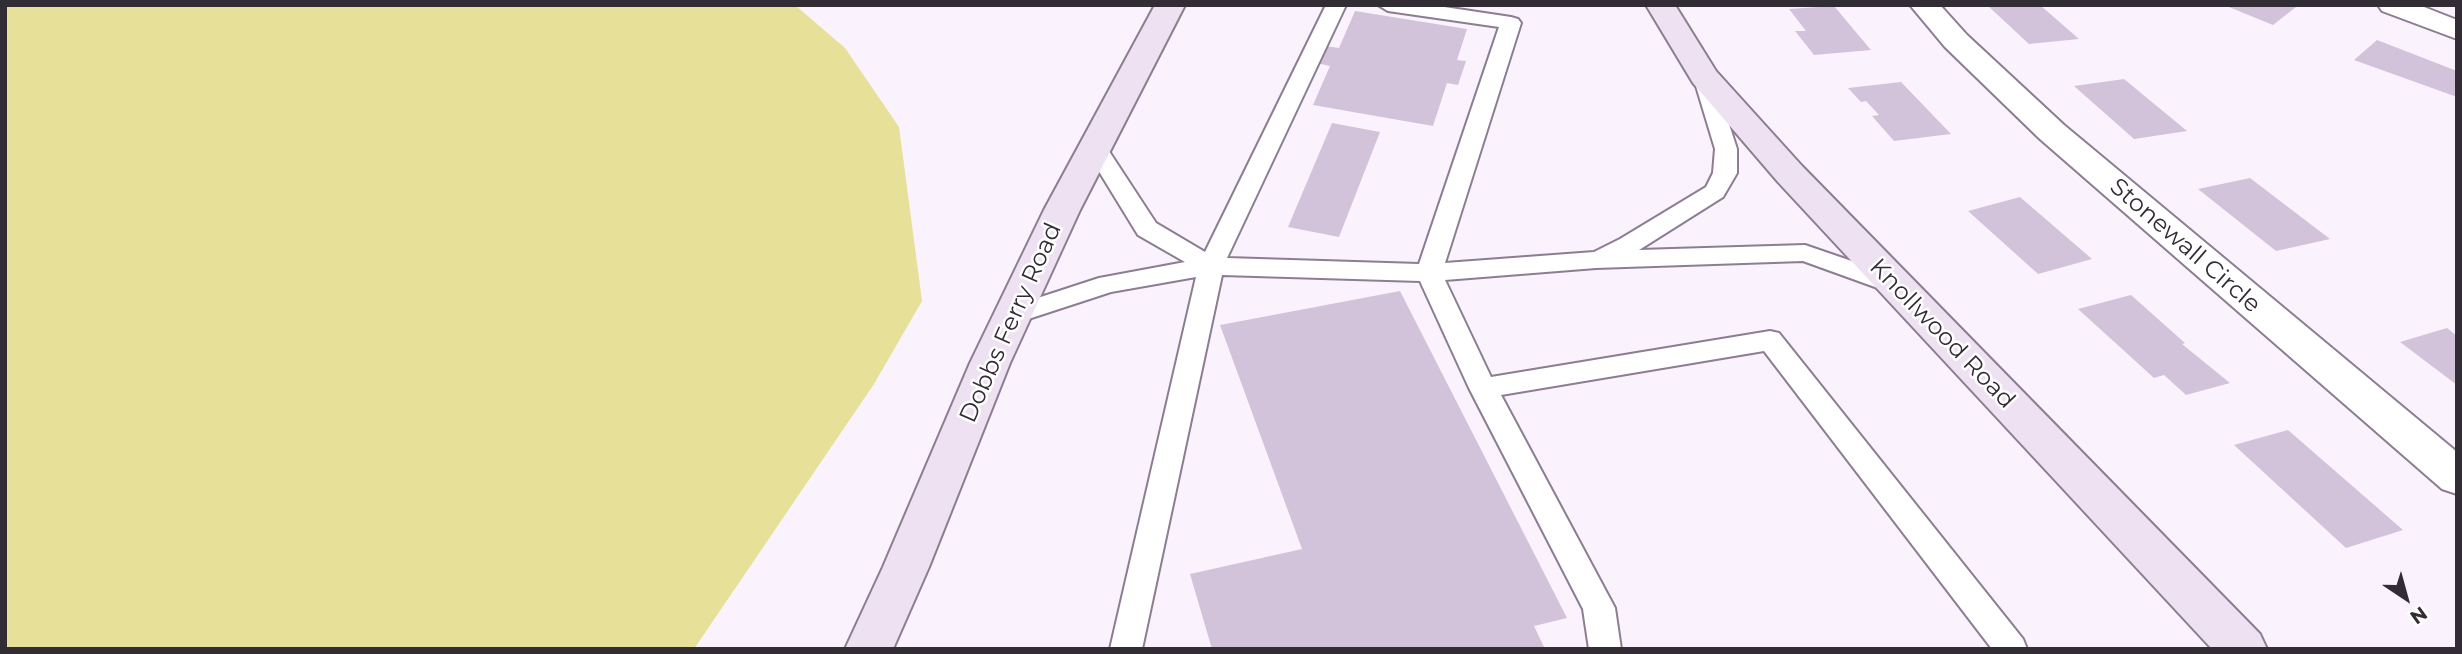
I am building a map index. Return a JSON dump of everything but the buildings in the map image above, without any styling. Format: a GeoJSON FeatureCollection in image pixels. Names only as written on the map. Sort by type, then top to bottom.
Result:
{"type":"FeatureCollection","features":[{"type":"Feature","properties":{"kind":"main road","name":"Dobbs Ferry Road"},"geometry":{"type":"LineString","coordinates":[[869,649],[1013,315],[1095,147],[1170,5]]}},
{"type":"Feature","properties":{"kind":"main road","name":"Knollwood Road"},"geometry":{"type":"LineString","coordinates":[[1660,5],[1704,76],[1790,174],[2243,649]]}},
{"type":"Feature","properties":{"kind":"street","name":"Stonewall Circle"},"geometry":{"type":"LineString","coordinates":[[1924,5],[1956,41],[2052,132],[2457,477]]}},
{"type":"Feature","properties":{"kind":"street"},"geometry":{"type":"LineString","coordinates":[[2392,5],[2457,30]]}},
{"type":"Feature","properties":{"kind":"lane"},"geometry":{"type":"LineString","coordinates":[[1126,649],[1211,267],[1336,5]]}},
{"type":"Feature","properties":{"kind":"lane"},"geometry":{"type":"LineString","coordinates":[[1388,5],[1511,23],[1429,274],[1483,388],[1599,608],[1605,649]]}},
{"type":"Feature","properties":{"kind":"lane"},"geometry":{"type":"LineString","coordinates":[[1596,260],[1629,245],[1715,192],[1725,173],[1727,149],[1704,76]]}},
{"type":"Feature","properties":{"kind":"lane"},"geometry":{"type":"LineString","coordinates":[[1095,147],[1147,229],[1211,267]]}},
{"type":"Feature","properties":{"kind":"lane"},"geometry":{"type":"LineString","coordinates":[[1013,315],[1108,284],[1211,267],[1429,274],[1596,260],[1805,253],[1895,285]]}},
{"type":"Feature","properties":{"kind":"lane"},"geometry":{"type":"LineString","coordinates":[[1483,388],[1770,340],[2011,649]]}},
{"type":"Feature","properties":{"kind":"shaded area"},"geometry":{"type":"Polygon","coordinates":[[[5,5],[795,5],[845,48],[899,127],[922,301],[874,384],[694,649],[5,649],[5,5]]]}}]}
